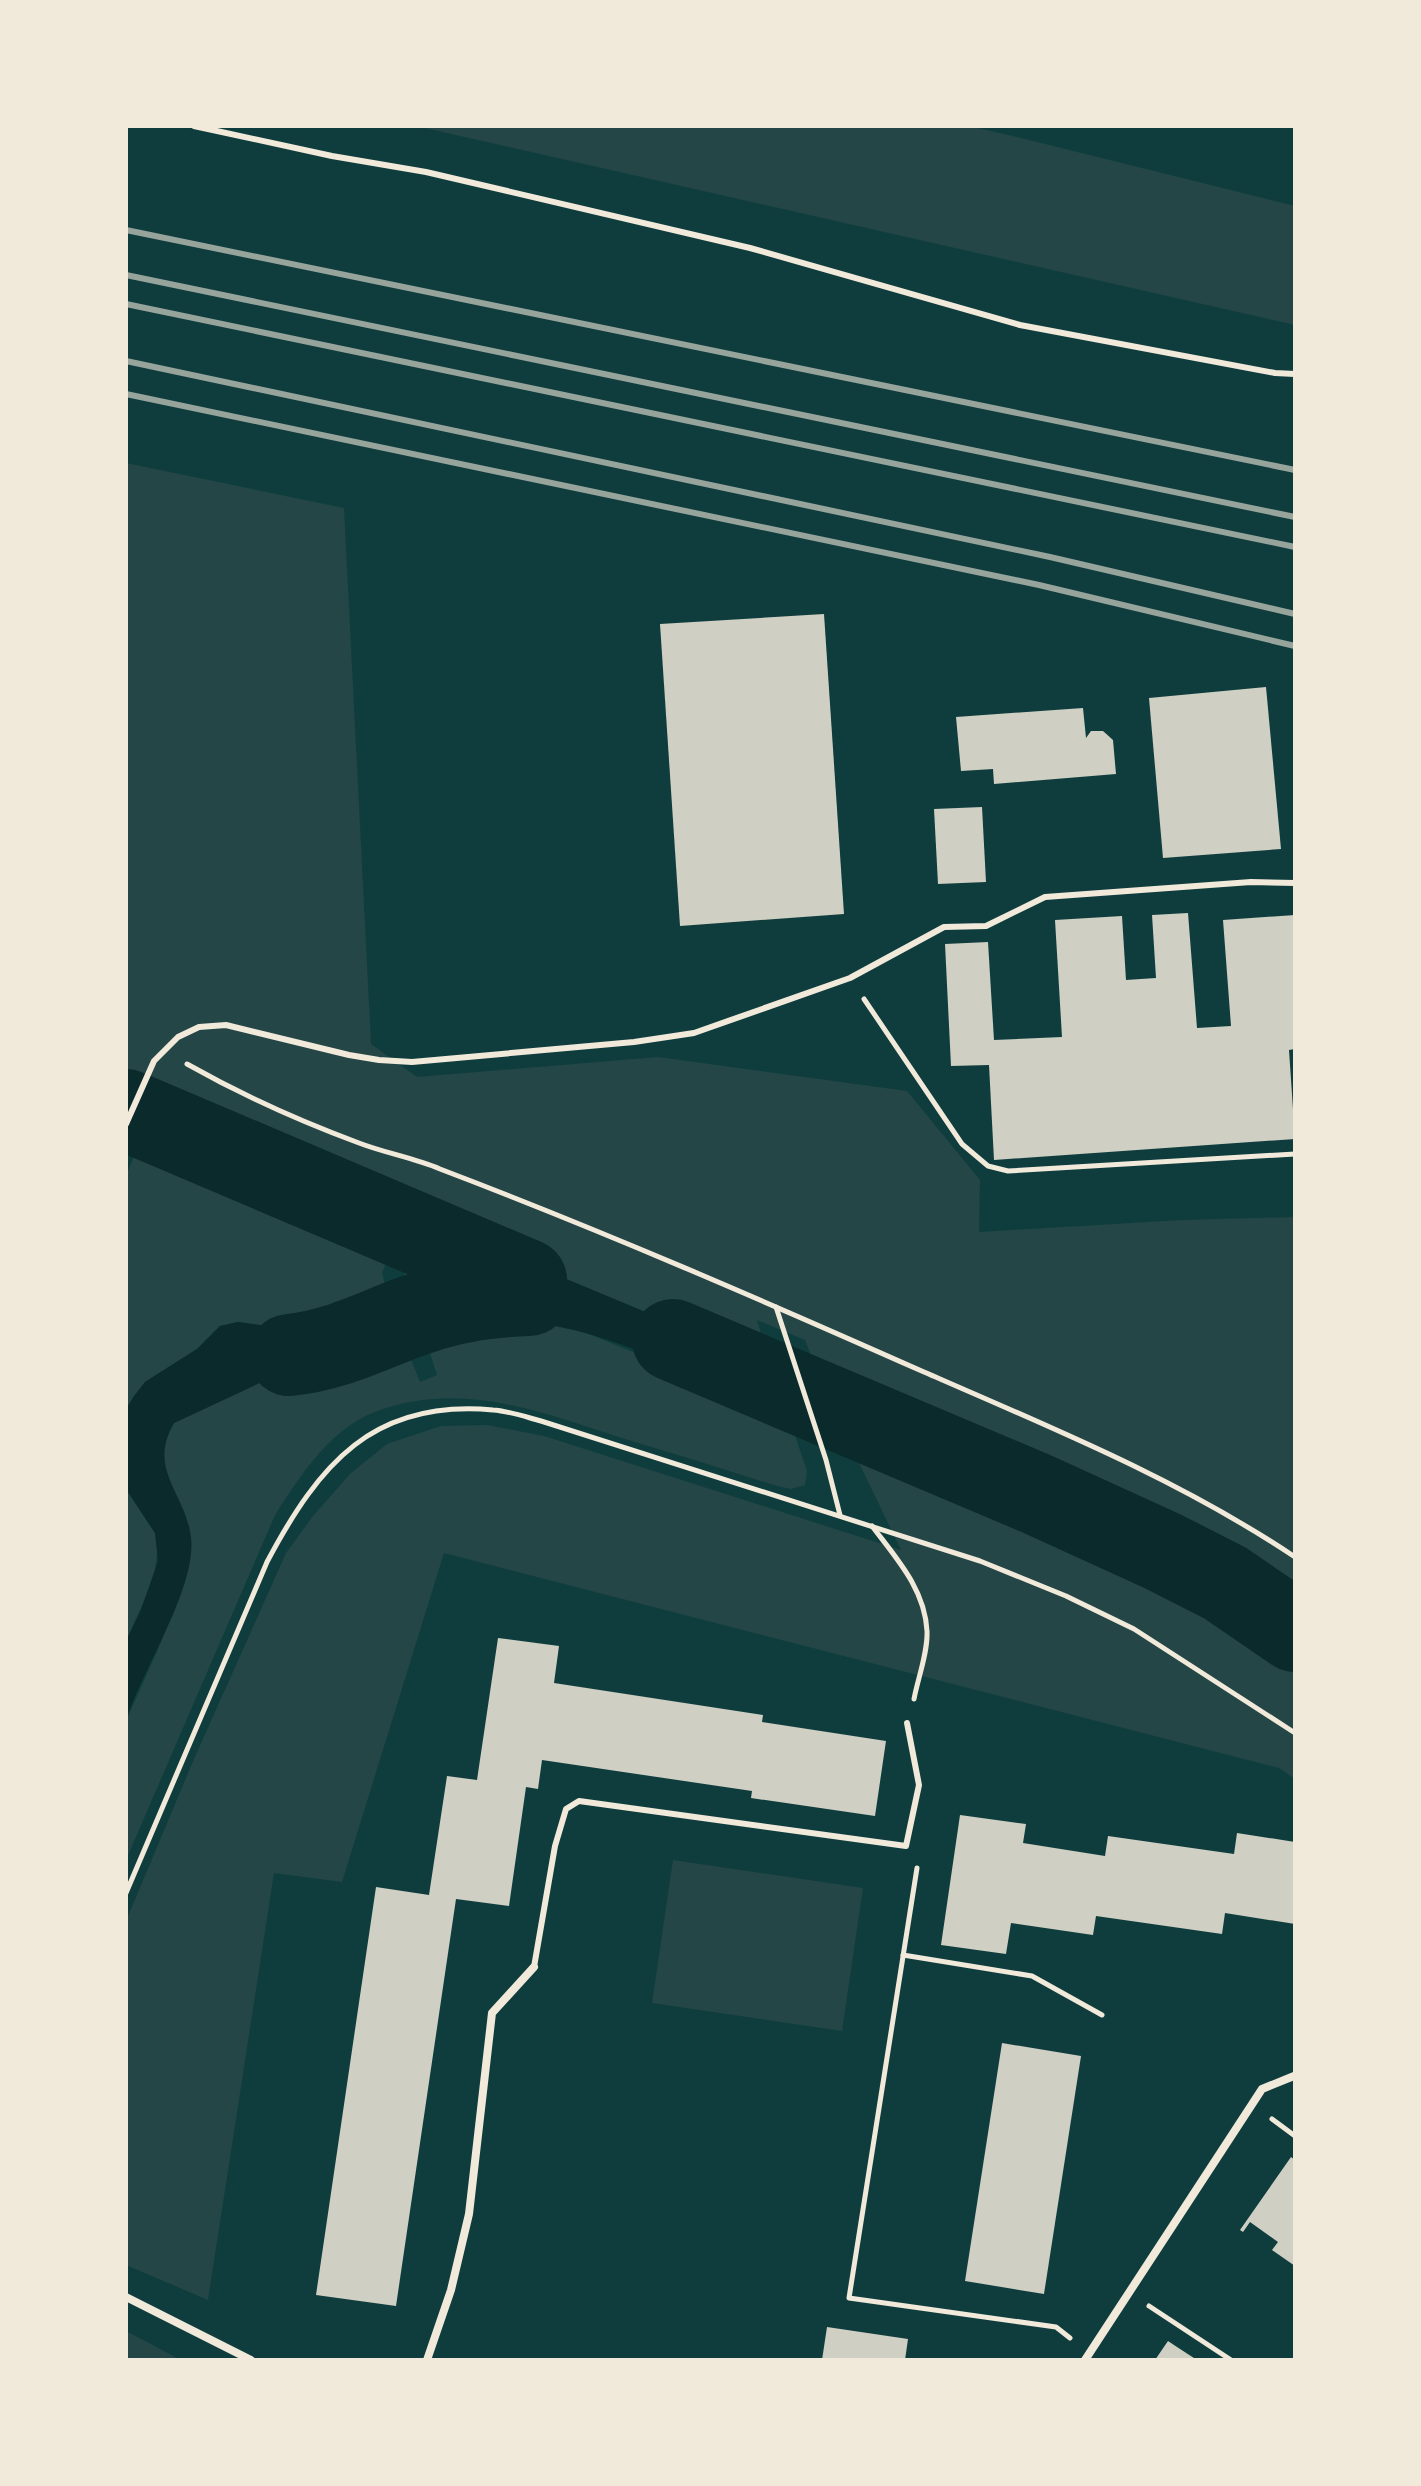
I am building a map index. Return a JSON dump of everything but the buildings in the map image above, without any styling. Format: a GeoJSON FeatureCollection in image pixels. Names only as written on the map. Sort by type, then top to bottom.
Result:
{"type":"FeatureCollection","features":[{"type":"Feature","properties":{"kind":"street"},"geometry":{"type":"LineString","coordinates":[[427,2360],[451,2290],[469,2214],[492,2013],[534,1967]]}},
{"type":"Feature","properties":{"kind":"street"},"geometry":{"type":"LineString","coordinates":[[1087,2356],[1262,2089],[1294,2076]]}},
{"type":"Feature","properties":{"kind":"street"},"geometry":{"type":"LineString","coordinates":[[126,2297],[251,2360]]}},
{"type":"Feature","properties":{"kind":"lane"},"geometry":{"type":"LineString","coordinates":[[194,126],[332,156],[426,172],[750,248],[1020,325],[1275,373],[1295,374]]}},
{"type":"Feature","properties":{"kind":"lane"},"geometry":{"type":"LineString","coordinates":[[126,1124],[162,1050],[178,1037],[199,1027],[226,1025],[349,1055],[412,1062],[634,1042],[694,1033],[850,978],[944,927],[986,926],[1045,897],[1251,882],[1295,883]]}},
{"type":"Feature","properties":{"kind":"lane"},"geometry":{"type":"LineString","coordinates":[[534,1967],[555,1846],[566,1809],[579,1801],[906,1846],[919,1785],[907,1723]]}},
{"type":"Feature","properties":{"kind":"path"},"geometry":{"type":"LineString","coordinates":[[850,978],[962,1144],[988,1166],[1008,1171],[1295,1154]]}},
{"type":"Feature","properties":{"kind":"path"},"geometry":{"type":"LineString","coordinates":[[162,1050],[241,1094],[360,1144],[438,1168],[776,1307],[1067,1435],[1161,1480],[1267,1538],[1295,1557]]}},
{"type":"Feature","properties":{"kind":"path"},"geometry":{"type":"LineString","coordinates":[[776,1307],[841,1516]]}},
{"type":"Feature","properties":{"kind":"path"},"geometry":{"type":"LineString","coordinates":[[126,1893],[267,1562],[292,1515],[316,1482],[342,1456],[388,1424],[419,1413],[496,1410],[541,1421],[980,1561],[1134,1629],[1295,1733]]}},
{"type":"Feature","properties":{"kind":"path"},"geometry":{"type":"LineString","coordinates":[[872,1526],[918,1590],[927,1632],[907,1723]]}},
{"type":"Feature","properties":{"kind":"path"},"geometry":{"type":"LineString","coordinates":[[906,1846],[917,1866],[849,2298],[1056,2327],[1087,2356]]}},
{"type":"Feature","properties":{"kind":"path"},"geometry":{"type":"LineString","coordinates":[[903,1955],[1032,1976],[1102,2015]]}},
{"type":"Feature","properties":{"kind":"path"},"geometry":{"type":"LineString","coordinates":[[1128,2293],[1231,2360]]}},
{"type":"Feature","properties":{"kind":"shaded area"},"geometry":{"type":"Polygon","coordinates":[[[416,126],[968,126],[1013,136],[1295,206],[1295,325],[416,126]]]}},
{"type":"Feature","properties":{"kind":"shaded area"},"geometry":{"type":"Polygon","coordinates":[[[126,463],[344,508],[371,1044],[417,1077],[658,1057],[907,1091],[980,1180],[979,1232],[1295,1217],[1295,1623],[1220,1574],[821,1381],[805,1340],[757,1320],[770,1364],[444,1228],[430,1216],[436,1201],[132,1075],[126,1088],[126,463]]]}},
{"type":"Feature","properties":{"kind":"shaded area"},"geometry":{"type":"Polygon","coordinates":[[[158,1102],[217,1133],[408,1208],[394,1243],[144,1134],[158,1102]]]}},
{"type":"Feature","properties":{"kind":"shaded area"},"geometry":{"type":"Polygon","coordinates":[[[144,1134],[394,1243],[382,1273],[390,1304],[304,1322],[283,1321],[268,1326],[238,1322],[220,1326],[197,1349],[145,1382],[126,1409],[126,1175],[144,1134]]]}},
{"type":"Feature","properties":{"kind":"shaded area"},"geometry":{"type":"Polygon","coordinates":[[[430,1216],[444,1228],[770,1364],[788,1415],[648,1355],[576,1330],[502,1320],[452,1326],[424,1334],[411,1295],[497,1284],[447,1268],[415,1250],[430,1216]]]}},
{"type":"Feature","properties":{"kind":"shaded area"},"geometry":{"type":"Polygon","coordinates":[[[415,1250],[447,1268],[499,1285],[411,1295],[404,1274],[415,1250]]]}},
{"type":"Feature","properties":{"kind":"shaded area"},"geometry":{"type":"Polygon","coordinates":[[[390,1304],[404,1341],[367,1351],[340,1363],[281,1373],[174,1423],[164,1454],[170,1481],[187,1521],[191,1557],[177,1604],[126,1721],[126,1641],[141,1610],[158,1561],[155,1533],[126,1489],[126,1409],[134,1396],[145,1382],[197,1349],[220,1326],[238,1322],[268,1326],[390,1304]]]}},
{"type":"Feature","properties":{"kind":"shaded area"},"geometry":{"type":"Polygon","coordinates":[[[500,1320],[532,1322],[584,1332],[788,1415],[807,1471],[805,1485],[791,1489],[777,1486],[564,1419],[502,1403],[439,1399],[407,1403],[359,1420],[318,1455],[275,1515],[126,1860],[126,1721],[159,1647],[187,1572],[185,1517],[167,1475],[162,1454],[166,1436],[174,1423],[281,1373],[340,1363],[367,1351],[404,1341],[420,1382],[437,1375],[424,1334],[500,1320]]]}},
{"type":"Feature","properties":{"kind":"shaded area"},"geometry":{"type":"Polygon","coordinates":[[[487,1425],[544,1436],[901,1550],[846,1436],[1186,1584],[1295,1652],[1295,1779],[1279,1768],[444,1553],[342,1882],[274,1873],[208,2300],[126,2265],[126,1921],[286,1553],[351,1473],[387,1444],[441,1426],[487,1425]]]}},
{"type":"Feature","properties":{"kind":"shaded area"},"geometry":{"type":"Polygon","coordinates":[[[126,1489],[155,1533],[158,1545],[154,1578],[126,1641],[126,1489]]]}},
{"type":"Feature","properties":{"kind":"shaded area"},"geometry":{"type":"Polygon","coordinates":[[[673,1860],[863,1888],[842,2031],[652,2003],[673,1860]]]}},
{"type":"Feature","properties":{"kind":"shaded area"},"geometry":{"type":"Polygon","coordinates":[[[126,2331],[181,2360],[126,2360],[126,2331]]]}},
{"type":"Feature","properties":{"kind":"waterway"},"geometry":{"type":"LineString","coordinates":[[126,1110],[526,1280]]}},
{"type":"Feature","properties":{"kind":"waterway"},"geometry":{"type":"LineString","coordinates":[[289,1355],[335,1345],[452,1304],[529,1295]]}},
{"type":"Feature","properties":{"kind":"waterway"},"geometry":{"type":"LineString","coordinates":[[673,1340],[1037,1494],[1162,1551],[1225,1583],[1295,1631]]}},
{"type":"Feature","properties":{"kind":"railway"},"geometry":{"type":"LineString","coordinates":[[126,230],[1295,470]]}},
{"type":"Feature","properties":{"kind":"railway"},"geometry":{"type":"LineString","coordinates":[[126,275],[1295,517]]}},
{"type":"Feature","properties":{"kind":"railway"},"geometry":{"type":"LineString","coordinates":[[126,304],[1295,547]]}},
{"type":"Feature","properties":{"kind":"railway"},"geometry":{"type":"LineString","coordinates":[[126,361],[1050,557],[1295,614]]}},
{"type":"Feature","properties":{"kind":"railway"},"geometry":{"type":"LineString","coordinates":[[126,394],[1039,585],[1295,646]]}}]}
